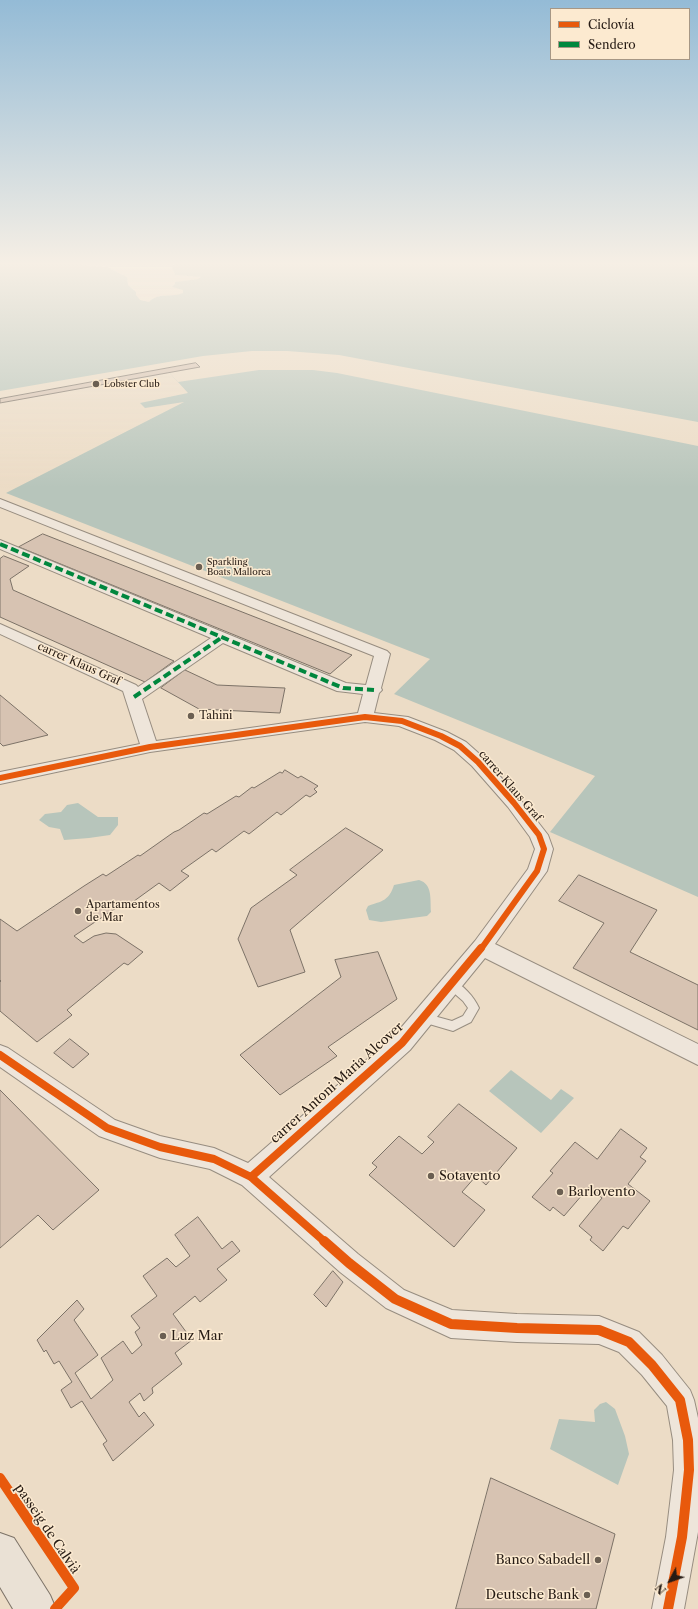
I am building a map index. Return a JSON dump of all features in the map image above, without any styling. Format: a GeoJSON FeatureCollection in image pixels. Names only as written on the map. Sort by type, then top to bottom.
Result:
{"type":"FeatureCollection","features":[{"type":"Feature","properties":{"kind":"main road"},"geometry":{"type":"LineString","coordinates":[[0,1552],[36,1609]]}},
{"type":"Feature","properties":{"kind":"street"},"geometry":{"type":"LineString","coordinates":[[0,503],[382,654],[366,718]]}},
{"type":"Feature","properties":{"kind":"street"},"geometry":{"type":"LineString","coordinates":[[0,544],[343,688],[374,690]]}},
{"type":"Feature","properties":{"kind":"street","name":"carrer Klaus Graf"},"geometry":{"type":"LineString","coordinates":[[0,628],[130,688],[150,747],[366,718],[402,721],[441,736],[460,746],[478,762],[514,803],[539,835],[544,849],[538,871],[482,947]]}},
{"type":"Feature","properties":{"kind":"street"},"geometry":{"type":"LineString","coordinates":[[134,697],[221,638]]}},
{"type":"Feature","properties":{"kind":"street"},"geometry":{"type":"LineString","coordinates":[[0,778],[150,747]]}},
{"type":"Feature","properties":{"kind":"street"},"geometry":{"type":"LineString","coordinates":[[482,947],[698,1056]]}},
{"type":"Feature","properties":{"kind":"street","name":"carrer Antoni Maria Alcover"},"geometry":{"type":"LineString","coordinates":[[251,1177],[402,1043],[482,947]]}},
{"type":"Feature","properties":{"kind":"street"},"geometry":{"type":"LineString","coordinates":[[0,1055],[107,1128],[160,1147],[214,1159],[251,1177],[349,1263],[395,1299],[451,1324],[517,1328],[599,1330],[629,1342],[652,1365],[680,1400],[688,1440],[689,1470],[682,1537],[668,1609]]}},
{"type":"Feature","properties":{"kind":"lane"},"geometry":{"type":"LineString","coordinates":[[422,1018],[453,1026],[467,1019],[474,1008],[467,998],[451,984]]}},
{"type":"Feature","properties":{"kind":"shaded area"},"geometry":{"type":"Polygon","coordinates":[[[0,337],[698,337],[698,897],[550,832],[595,776],[394,694],[430,659],[6,493],[184,402],[145,408],[140,403],[188,393],[166,369],[0,400],[0,337]]]}},
{"type":"Feature","properties":{"kind":"shaded area"},"geometry":{"type":"Polygon","coordinates":[[[78,803],[98,817],[118,817],[118,825],[110,835],[64,840],[60,829],[49,827],[39,820],[45,814],[61,812],[67,805],[78,803]]]}},
{"type":"Feature","properties":{"kind":"shaded area"},"geometry":{"type":"Polygon","coordinates":[[[419,880],[427,885],[430,893],[431,912],[427,916],[381,922],[369,920],[366,910],[368,906],[384,900],[390,894],[394,885],[419,880]]]}},
{"type":"Feature","properties":{"kind":"shaded area"},"geometry":{"type":"Polygon","coordinates":[[[511,1070],[551,1100],[561,1089],[574,1098],[541,1133],[489,1091],[511,1070]]]}},
{"type":"Feature","properties":{"kind":"shaded area"},"geometry":{"type":"Polygon","coordinates":[[[606,1402],[615,1409],[625,1436],[629,1454],[618,1485],[550,1449],[559,1419],[595,1422],[594,1410],[600,1404],[606,1402]]]}},
{"type":"Feature","properties":{"kind":"pier"},"geometry":{"type":"Polygon","coordinates":[[[252,351],[287,351],[339,355],[698,422],[698,446],[337,373],[313,370],[259,370],[178,382],[166,369],[0,400],[0,391],[203,356],[252,351]]]}},
{"type":"Feature","properties":{"kind":"building","name":"Lobster Club"},"geometry":{"type":"Polygon","coordinates":[[[196,363],[200,367],[0,403],[0,399],[196,363]]]}},
{"type":"Feature","properties":{"kind":"building"},"geometry":{"type":"Polygon","coordinates":[[[43,534],[352,655],[330,674],[19,547],[43,534]]]}},
{"type":"Feature","properties":{"kind":"building"},"geometry":{"type":"Polygon","coordinates":[[[4,556],[29,566],[10,579],[13,590],[174,661],[145,682],[0,617],[0,559],[4,556]]]}},
{"type":"Feature","properties":{"kind":"building"},"geometry":{"type":"Polygon","coordinates":[[[185,670],[217,685],[285,688],[280,713],[199,709],[161,688],[185,670]]]}},
{"type":"Feature","properties":{"kind":"building"},"geometry":{"type":"Polygon","coordinates":[[[0,695],[48,735],[3,746],[0,743],[0,695]]]}},
{"type":"Feature","properties":{"kind":"building","name":"Apartamentos de Mar"},"geometry":{"type":"Polygon","coordinates":[[[285,770],[298,778],[301,776],[318,786],[314,789],[317,792],[310,797],[306,795],[281,815],[277,812],[249,834],[244,831],[216,852],[212,849],[181,871],[189,876],[170,891],[159,883],[130,904],[125,902],[74,936],[83,943],[94,936],[106,933],[116,934],[143,952],[128,965],[124,963],[67,1010],[72,1015],[37,1042],[0,1011],[0,919],[17,931],[103,874],[106,876],[138,855],[140,856],[204,813],[207,814],[236,796],[239,797],[252,787],[254,788],[285,770]]]}},
{"type":"Feature","properties":{"kind":"building"},"geometry":{"type":"Polygon","coordinates":[[[346,828],[383,850],[290,930],[305,972],[258,987],[238,939],[251,908],[297,875],[290,870],[346,828]]]}},
{"type":"Feature","properties":{"kind":"building"},"geometry":{"type":"Polygon","coordinates":[[[579,875],[657,910],[630,952],[698,985],[698,1030],[573,968],[604,923],[559,901],[579,875]]]}},
{"type":"Feature","properties":{"kind":"building"},"geometry":{"type":"Polygon","coordinates":[[[378,952],[397,999],[328,1047],[337,1056],[280,1095],[240,1055],[341,977],[335,960],[378,952]]]}},
{"type":"Feature","properties":{"kind":"building"},"geometry":{"type":"Polygon","coordinates":[[[70,1039],[89,1054],[73,1068],[54,1053],[70,1039]]]}},
{"type":"Feature","properties":{"kind":"building"},"geometry":{"type":"Polygon","coordinates":[[[0,1090],[99,1190],[53,1230],[38,1215],[0,1248],[0,1090]]]}},
{"type":"Feature","properties":{"kind":"building","name":"Sotavento"},"geometry":{"type":"Polygon","coordinates":[[[459,1104],[517,1148],[486,1185],[476,1176],[462,1192],[485,1210],[454,1247],[369,1175],[377,1167],[372,1163],[399,1136],[422,1154],[434,1142],[428,1137],[459,1104]]]}},
{"type":"Feature","properties":{"kind":"building","name":"Barlovento"},"geometry":{"type":"Polygon","coordinates":[[[621,1129],[647,1148],[640,1157],[646,1161],[628,1184],[650,1201],[628,1229],[623,1226],[603,1251],[590,1240],[592,1237],[579,1226],[602,1198],[589,1187],[564,1216],[553,1207],[550,1211],[532,1197],[553,1173],[550,1171],[575,1142],[597,1159],[621,1129]]]}},
{"type":"Feature","properties":{"kind":"building","name":"Luz Mar"},"geometry":{"type":"Polygon","coordinates":[[[198,1217],[222,1249],[232,1241],[240,1251],[217,1269],[227,1280],[200,1302],[195,1296],[173,1314],[192,1340],[175,1353],[182,1364],[152,1388],[153,1393],[144,1401],[140,1393],[129,1402],[139,1417],[144,1412],[154,1425],[113,1461],[103,1444],[107,1441],[82,1401],[71,1408],[61,1390],[72,1382],[59,1361],[54,1364],[46,1350],[44,1352],[37,1340],[77,1300],[84,1309],[74,1320],[98,1355],[75,1373],[91,1399],[113,1380],[101,1358],[123,1341],[132,1354],[142,1345],[135,1332],[140,1328],[131,1316],[157,1296],[143,1276],[167,1258],[176,1267],[190,1256],[175,1235],[198,1217]]]}},
{"type":"Feature","properties":{"kind":"building"},"geometry":{"type":"Polygon","coordinates":[[[333,1271],[343,1282],[326,1307],[314,1295],[333,1271]]]}},
{"type":"Feature","properties":{"kind":"building"},"geometry":{"type":"Polygon","coordinates":[[[491,1478],[615,1534],[596,1609],[456,1609],[491,1478]]]}},
{"type":"Feature","properties":{"kind":"marked path"},"geometry":{"type":"LineString","coordinates":[[0,544],[343,688],[374,690]]}},
{"type":"Feature","properties":{"kind":"marked path"},"geometry":{"type":"LineString","coordinates":[[134,697],[221,638]]}},
{"type":"Feature","properties":{"kind":"cycle path"},"geometry":{"type":"LineString","coordinates":[[0,778],[150,747],[365,717],[402,721],[441,736],[460,746],[478,762],[514,803],[539,835],[544,849],[537,871],[482,947],[402,1043],[251,1177]]}},
{"type":"Feature","properties":{"kind":"cycle path"},"geometry":{"type":"LineString","coordinates":[[0,1055],[107,1128],[160,1147],[214,1159],[251,1177],[349,1263],[395,1299],[451,1324],[517,1328],[599,1330],[629,1342],[652,1365],[680,1400],[688,1440],[689,1470],[682,1537],[668,1609]]}},
{"type":"Feature","properties":{"kind":"cycle path","name":"passeig de Calvià"},"geometry":{"type":"LineString","coordinates":[[0,1478],[74,1588],[55,1609]]}},
{"type":"Feature","properties":{"kind":"place","name":"Lobster Club"},"geometry":{"type":"Point","coordinates":[96,384]}},
{"type":"Feature","properties":{"kind":"place","name":"Sparkling Boats Mallorca"},"geometry":{"type":"Point","coordinates":[199,567]}},
{"type":"Feature","properties":{"kind":"place","name":"Tahini"},"geometry":{"type":"Point","coordinates":[191,716]}},
{"type":"Feature","properties":{"kind":"place","name":"Apartamentos de Mar"},"geometry":{"type":"Point","coordinates":[78,911]}},
{"type":"Feature","properties":{"kind":"place","name":"Sotavento"},"geometry":{"type":"Point","coordinates":[431,1176]}},
{"type":"Feature","properties":{"kind":"place","name":"Barlovento"},"geometry":{"type":"Point","coordinates":[560,1192]}},
{"type":"Feature","properties":{"kind":"place","name":"Luz Mar"},"geometry":{"type":"Point","coordinates":[163,1336]}},
{"type":"Feature","properties":{"kind":"place","name":"Banco Sabadell"},"geometry":{"type":"Point","coordinates":[598,1560]}},
{"type":"Feature","properties":{"kind":"place","name":"Deutsche Bank"},"geometry":{"type":"Point","coordinates":[587,1595]}}]}
